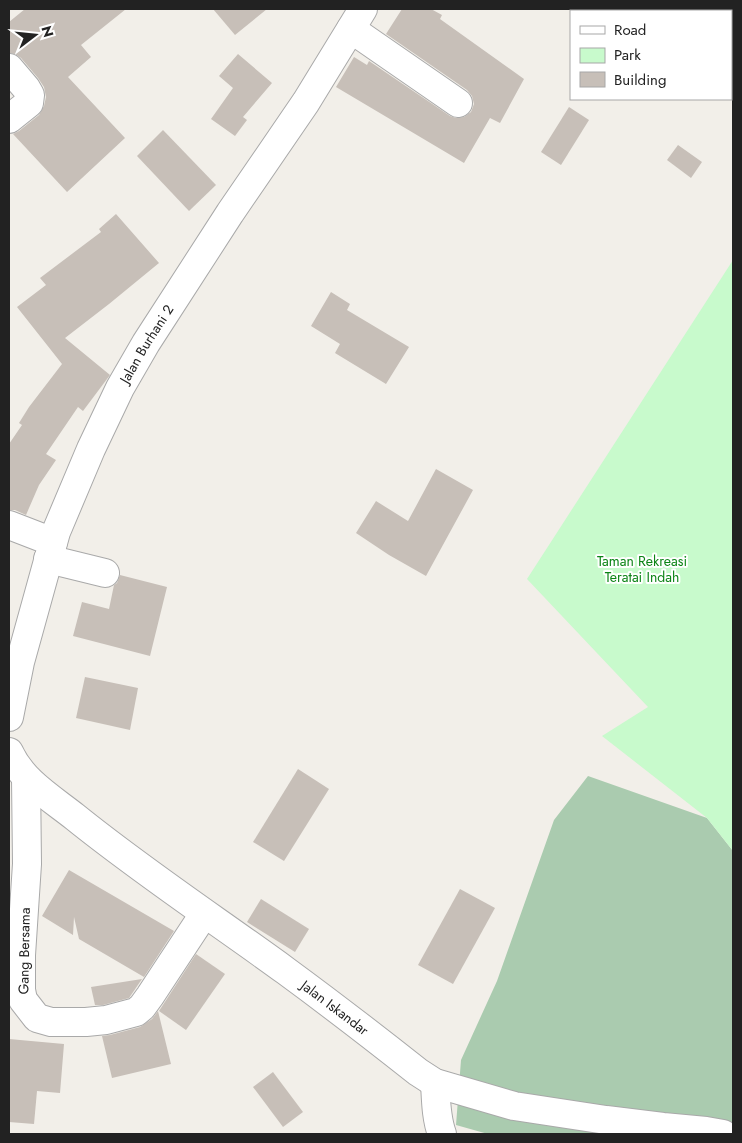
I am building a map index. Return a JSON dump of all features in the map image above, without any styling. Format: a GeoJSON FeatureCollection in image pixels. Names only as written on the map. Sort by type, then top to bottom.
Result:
{"type":"FeatureCollection","features":[{"type":"Feature","properties":{"kind":"street"},"geometry":{"type":"LineString","coordinates":[[357,19],[458,103]]}},
{"type":"Feature","properties":{"kind":"street","name":"Jalan Burhani 2"},"geometry":{"type":"LineString","coordinates":[[9,717],[20,662],[56,532],[91,449],[120,388],[146,343],[230,213],[306,102],[357,19]]}},
{"type":"Feature","properties":{"kind":"street"},"geometry":{"type":"LineString","coordinates":[[9,68],[30,95],[29,103],[9,119]]}},
{"type":"Feature","properties":{"kind":"street"},"geometry":{"type":"LineString","coordinates":[[9,525],[51,550],[105,573]]}},
{"type":"Feature","properties":{"kind":"street","name":"Jalan Iskandar"},"geometry":{"type":"LineString","coordinates":[[9,752],[12,760],[26,778],[93,832],[204,914],[286,971],[435,1083],[514,1106],[606,1120],[723,1134]]}},
{"type":"Feature","properties":{"kind":"street","name":"Gang Bersama"},"geometry":{"type":"LineString","coordinates":[[26,778],[27,864],[21,954],[21,990],[23,1000],[37,1018],[51,1022],[86,1022],[106,1020],[136,1012],[150,996],[204,914]]}},
{"type":"Feature","properties":{"kind":"street"},"geometry":{"type":"LineString","coordinates":[[435,1083],[439,1126],[442,1134]]}},
{"type":"Feature","properties":{"kind":"green space","name":"Taman Rekreasi Teratai Indah"},"geometry":{"type":"Polygon","coordinates":[[[733,260],[733,851],[707,818],[602,736],[648,707],[527,579],[733,260]]]}},
{"type":"Feature","properties":{"kind":"green space"},"geometry":{"type":"Polygon","coordinates":[[[588,776],[707,818],[733,851],[733,1134],[488,1134],[456,1125],[461,1060],[497,981],[554,820],[588,776]]]}},
{"type":"Feature","properties":{"kind":"building"},"geometry":{"type":"Polygon","coordinates":[[[25,9],[126,9],[81,45],[91,57],[68,77],[125,138],[67,192],[13,134],[39,115],[46,97],[44,87],[38,78],[21,58],[9,53],[9,22],[25,9]]]}},
{"type":"Feature","properties":{"kind":"building"},"geometry":{"type":"Polygon","coordinates":[[[213,9],[267,9],[235,35],[213,9]]]}},
{"type":"Feature","properties":{"kind":"building"},"geometry":{"type":"Polygon","coordinates":[[[402,9],[431,9],[442,15],[440,19],[524,79],[500,123],[490,118],[464,163],[336,87],[354,57],[367,65],[369,61],[450,116],[456,118],[464,117],[471,112],[474,104],[472,96],[467,90],[386,34],[402,9]]]}},
{"type":"Feature","properties":{"kind":"building"},"geometry":{"type":"Polygon","coordinates":[[[238,54],[272,83],[243,117],[247,120],[235,136],[211,119],[233,88],[219,76],[238,54]]]}},
{"type":"Feature","properties":{"kind":"building"},"geometry":{"type":"Polygon","coordinates":[[[569,107],[589,120],[561,165],[541,152],[569,107]]]}},
{"type":"Feature","properties":{"kind":"building"},"geometry":{"type":"Polygon","coordinates":[[[163,130],[216,185],[189,211],[137,156],[163,130]]]}},
{"type":"Feature","properties":{"kind":"building"},"geometry":{"type":"Polygon","coordinates":[[[678,145],[702,162],[691,178],[667,160],[678,145]]]}},
{"type":"Feature","properties":{"kind":"building"},"geometry":{"type":"Polygon","coordinates":[[[116,214],[159,263],[65,338],[110,375],[83,411],[78,407],[46,454],[56,460],[39,485],[26,515],[15,510],[9,510],[9,444],[22,425],[19,423],[29,407],[62,364],[17,307],[46,285],[40,278],[101,232],[99,229],[116,214]]]}},
{"type":"Feature","properties":{"kind":"building"},"geometry":{"type":"Polygon","coordinates":[[[331,292],[350,304],[347,310],[409,347],[386,384],[335,353],[340,344],[311,326],[331,292]]]}},
{"type":"Feature","properties":{"kind":"building"},"geometry":{"type":"Polygon","coordinates":[[[436,469],[473,490],[426,576],[356,533],[376,501],[408,521],[436,469]]]}},
{"type":"Feature","properties":{"kind":"building"},"geometry":{"type":"Polygon","coordinates":[[[120,575],[167,587],[150,656],[73,636],[82,602],[109,609],[114,585],[117,583],[120,575]]]}},
{"type":"Feature","properties":{"kind":"building"},"geometry":{"type":"Polygon","coordinates":[[[85,677],[138,688],[130,730],[76,718],[85,677]]]}},
{"type":"Feature","properties":{"kind":"building"},"geometry":{"type":"Polygon","coordinates":[[[298,769],[329,789],[284,861],[253,842],[298,769]]]}},
{"type":"Feature","properties":{"kind":"building"},"geometry":{"type":"Polygon","coordinates":[[[69,870],[174,931],[144,977],[79,939],[74,917],[73,935],[42,916],[69,870]]]}},
{"type":"Feature","properties":{"kind":"building"},"geometry":{"type":"Polygon","coordinates":[[[460,889],[495,908],[453,984],[418,965],[460,889]]]}},
{"type":"Feature","properties":{"kind":"building"},"geometry":{"type":"Polygon","coordinates":[[[261,899],[309,929],[295,952],[247,922],[261,899]]]}},
{"type":"Feature","properties":{"kind":"building"},"geometry":{"type":"Polygon","coordinates":[[[196,954],[225,974],[186,1030],[159,1011],[196,954]]]}},
{"type":"Feature","properties":{"kind":"building"},"geometry":{"type":"Polygon","coordinates":[[[142,979],[129,998],[103,1005],[95,1005],[91,987],[142,979]]]}},
{"type":"Feature","properties":{"kind":"building"},"geometry":{"type":"Polygon","coordinates":[[[158,1011],[171,1064],[112,1078],[102,1036],[140,1027],[152,1019],[158,1011]]]}},
{"type":"Feature","properties":{"kind":"building"},"geometry":{"type":"Polygon","coordinates":[[[9,1039],[64,1044],[60,1093],[37,1091],[34,1124],[9,1122],[9,1039]]]}},
{"type":"Feature","properties":{"kind":"building"},"geometry":{"type":"Polygon","coordinates":[[[273,1072],[303,1112],[283,1127],[253,1087],[273,1072]]]}}]}
